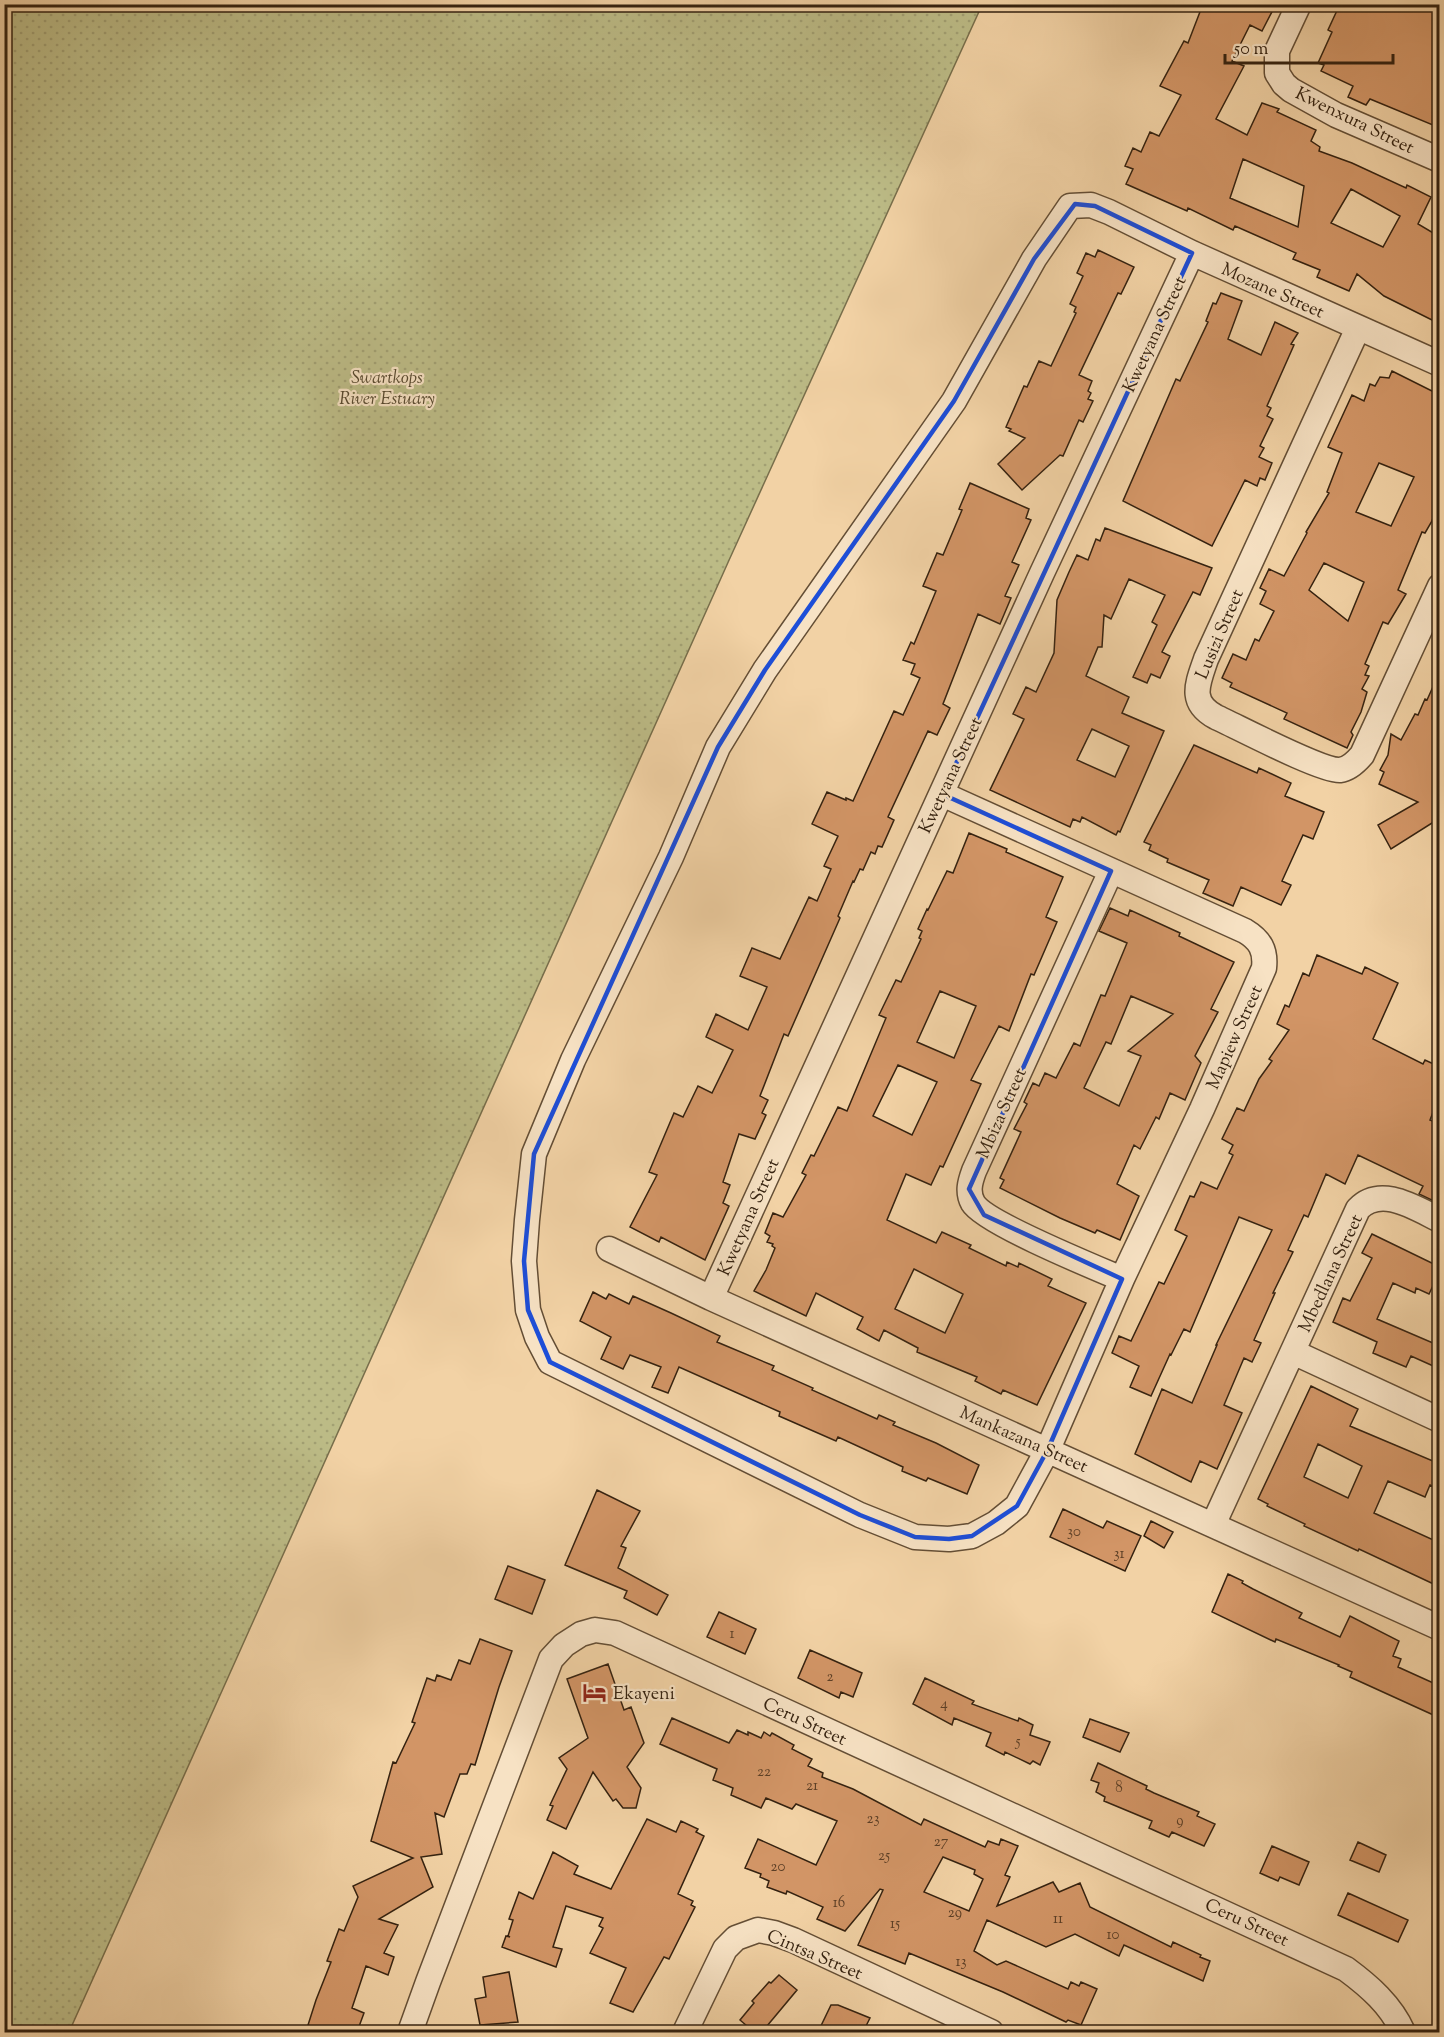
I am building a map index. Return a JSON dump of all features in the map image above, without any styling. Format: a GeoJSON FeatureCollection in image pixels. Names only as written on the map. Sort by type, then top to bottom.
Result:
{"type":"FeatureCollection","features":[{"type":"Feature","properties":{"kind":"street","name":"Kwenxura Street"},"geometry":{"type":"LineString","coordinates":[[1299,4],[1276,51],[1277,73],[1284,84],[1336,115],[1440,160]]}},
{"type":"Feature","properties":{"kind":"street","name":"Mozane Street"},"geometry":{"type":"LineString","coordinates":[[1048,1449],[1017,1506],[996,1523],[972,1536],[950,1539],[915,1537],[860,1515],[550,1362],[537,1337],[528,1310],[525,1250],[534,1154],[573,1060],[671,857],[718,747],[765,670],[954,401],[1034,259],[1070,206],[1091,205],[1109,212],[1192,253],[1440,364]]}},
{"type":"Feature","properties":{"kind":"street","name":"Kwetyana Street"},"geometry":{"type":"LineString","coordinates":[[711,1298],[1042,573],[1192,253]]}},
{"type":"Feature","properties":{"kind":"street","name":"Lusizi Street"},"geometry":{"type":"LineString","coordinates":[[1358,328],[1206,659],[1196,687],[1198,699],[1204,709],[1216,717],[1320,765],[1338,770],[1346,768],[1354,764],[1362,755],[1440,586]]}},
{"type":"Feature","properties":{"kind":"street","name":"Mapiew Street"},"geometry":{"type":"LineString","coordinates":[[942,794],[1252,935],[1262,946],[1265,960],[1264,968],[1244,1017],[1122,1279],[1048,1449]]}},
{"type":"Feature","properties":{"kind":"street","name":"Mbiza Street"},"geometry":{"type":"LineString","coordinates":[[1111,871],[969,1182],[969,1189],[973,1203],[984,1215],[1122,1279]]}},
{"type":"Feature","properties":{"kind":"street","name":"Mbedlana Street"},"geometry":{"type":"LineString","coordinates":[[1213,1525],[1361,1206],[1369,1201],[1384,1198],[1423,1211],[1440,1220]]}},
{"type":"Feature","properties":{"kind":"street","name":"Mankazana Street"},"geometry":{"type":"LineString","coordinates":[[609,1249],[711,1298],[1440,1628]]}},
{"type":"Feature","properties":{"kind":"street","name":"Mbedlana Street"},"geometry":{"type":"LineString","coordinates":[[1293,1352],[1440,1420]]}},
{"type":"Feature","properties":{"kind":"street","name":"Ceru Street"},"geometry":{"type":"LineString","coordinates":[[415,2031],[551,1659],[571,1638],[595,1630],[615,1633],[1346,1968],[1367,1984],[1390,2009],[1403,2032]]}},
{"type":"Feature","properties":{"kind":"street","name":"Cintsa Street"},"geometry":{"type":"LineString","coordinates":[[685,2032],[724,1949],[736,1938],[758,1930],[793,1940],[992,2032]]}},
{"type":"Feature","properties":{"kind":"highlighted area"},"geometry":{"type":"Polygon","coordinates":[[[1075,204],[1095,206],[1192,253],[942,794],[1111,871],[969,1189],[984,1215],[1122,1279],[1048,1449],[1017,1506],[972,1536],[949,1539],[915,1537],[860,1515],[550,1362],[528,1310],[524,1261],[534,1154],[718,747],[765,670],[954,401],[1034,259],[1075,204]]]}},
{"type":"Feature","properties":{"kind":"green space","name":"Swartkops River Estuary"},"geometry":{"type":"Polygon","coordinates":[[[5,4],[982,5],[730,558],[69,2032],[4,2032],[5,4]]]}},
{"type":"Feature","properties":{"kind":"building"},"geometry":{"type":"Polygon","coordinates":[[[1203,4],[1276,4],[1262,31],[1250,25],[1232,61],[1244,66],[1216,119],[1247,135],[1262,103],[1279,109],[1277,112],[1316,130],[1311,141],[1320,147],[1319,151],[1352,163],[1406,188],[1407,185],[1431,197],[1418,224],[1440,237],[1440,324],[1384,296],[1357,274],[1349,291],[1317,277],[1320,270],[1293,259],[1296,253],[1235,226],[1233,230],[1188,208],[1187,211],[1126,184],[1133,169],[1125,166],[1133,148],[1141,152],[1150,132],[1159,136],[1181,95],[1160,86],[1184,41],[1188,43],[1203,4]],[[1243,159],[1230,198],[1298,227],[1304,186],[1243,159]],[[1351,189],[1331,223],[1383,247],[1400,216],[1351,189]]]}},
{"type":"Feature","properties":{"kind":"building"},"geometry":{"type":"Polygon","coordinates":[[[1340,4],[1440,4],[1440,128],[1370,99],[1366,105],[1348,97],[1353,86],[1321,71],[1324,65],[1318,63],[1332,32],[1328,30],[1340,4]]]}},
{"type":"Feature","properties":{"kind":"building"},"geometry":{"type":"Polygon","coordinates":[[[1098,250],[1134,267],[1121,294],[1118,293],[1079,375],[1092,381],[1088,399],[1093,401],[1083,422],[1079,420],[1063,456],[1060,455],[1022,490],[998,464],[1025,438],[1009,431],[1011,429],[1006,427],[1024,386],[1027,387],[1039,361],[1051,366],[1076,313],[1074,312],[1076,307],[1070,304],[1083,276],[1077,273],[1086,253],[1095,257],[1098,250]]]}},
{"type":"Feature","properties":{"kind":"building"},"geometry":{"type":"Polygon","coordinates":[[[1221,293],[1242,301],[1228,339],[1261,355],[1275,322],[1298,333],[1291,344],[1294,345],[1267,406],[1271,408],[1267,416],[1273,419],[1260,446],[1264,448],[1259,457],[1272,463],[1265,480],[1260,478],[1257,486],[1245,480],[1212,546],[1123,501],[1176,379],[1180,381],[1208,322],[1206,321],[1213,303],[1216,304],[1221,293]]]}},
{"type":"Feature","properties":{"kind":"building"},"geometry":{"type":"Polygon","coordinates":[[[1392,371],[1440,395],[1440,495],[1432,521],[1425,533],[1422,532],[1398,590],[1406,594],[1388,624],[1383,622],[1365,664],[1369,666],[1365,675],[1369,676],[1362,689],[1367,692],[1347,748],[1284,719],[1287,713],[1230,687],[1232,683],[1222,678],[1233,654],[1246,660],[1255,639],[1259,641],[1274,611],[1260,604],[1266,591],[1260,588],[1269,569],[1284,576],[1329,493],[1327,492],[1342,453],[1328,447],[1352,395],[1364,401],[1370,384],[1375,386],[1380,377],[1389,378],[1392,371]],[[1379,463],[1356,512],[1391,526],[1414,477],[1379,463]],[[1324,563],[1309,590],[1348,621],[1364,582],[1324,563]]]}},
{"type":"Feature","properties":{"kind":"building"},"geometry":{"type":"Polygon","coordinates":[[[970,483],[1029,509],[1026,518],[1031,520],[1012,562],[1019,565],[1005,596],[1011,598],[1000,624],[978,614],[943,704],[950,708],[937,735],[928,731],[888,817],[894,820],[882,847],[878,846],[875,854],[871,852],[863,870],[860,869],[853,881],[838,916],[840,918],[788,1036],[784,1034],[760,1096],[768,1100],[762,1113],[766,1115],[755,1139],[739,1134],[723,1182],[730,1185],[723,1203],[729,1206],[705,1260],[661,1237],[659,1242],[630,1227],[657,1175],[649,1172],[674,1113],[683,1117],[698,1086],[712,1093],[733,1050],[706,1037],[716,1014],[748,1030],[767,987],[740,976],[752,948],[780,959],[809,897],[817,901],[831,869],[824,866],[838,836],[812,824],[827,792],[853,801],[894,711],[903,715],[920,678],[911,674],[915,664],[903,660],[911,642],[914,644],[936,591],[923,586],[937,553],[943,555],[962,510],[959,509],[970,483]]]}},
{"type":"Feature","properties":{"kind":"building"},"geometry":{"type":"Polygon","coordinates":[[[1105,528],[1212,568],[1200,595],[1193,592],[1162,652],[1170,656],[1160,678],[1151,674],[1147,683],[1133,677],[1157,625],[1152,622],[1165,595],[1129,579],[1111,619],[1104,615],[1102,647],[1098,647],[1086,676],[1129,697],[1122,713],[1164,731],[1120,832],[1118,831],[1116,835],[1082,817],[1080,822],[1073,819],[1070,827],[990,790],[1024,719],[1013,714],[1026,687],[1036,692],[1054,653],[1057,600],[1069,572],[1077,555],[1088,560],[1096,539],[1100,541],[1105,528]],[[1092,729],[1077,760],[1115,777],[1129,746],[1092,729]]]}},
{"type":"Feature","properties":{"kind":"building"},"geometry":{"type":"Polygon","coordinates":[[[1440,671],[1440,818],[1391,849],[1378,825],[1418,802],[1379,784],[1384,772],[1380,770],[1388,755],[1391,734],[1401,740],[1415,714],[1418,715],[1425,699],[1427,700],[1440,671]]]}},
{"type":"Feature","properties":{"kind":"building"},"geometry":{"type":"Polygon","coordinates":[[[1194,745],[1257,773],[1259,768],[1291,783],[1285,796],[1324,812],[1313,839],[1303,835],[1282,881],[1291,885],[1281,905],[1241,887],[1233,906],[1203,893],[1209,880],[1167,862],[1168,859],[1149,850],[1151,845],[1144,842],[1194,745]]]}},
{"type":"Feature","properties":{"kind":"building"},"geometry":{"type":"Polygon","coordinates":[[[969,833],[1007,849],[1006,852],[1063,877],[1046,917],[1057,922],[1034,975],[1031,974],[1009,1031],[999,1026],[971,1080],[981,1084],[943,1167],[940,1166],[931,1185],[906,1174],[887,1220],[936,1243],[942,1232],[971,1245],[969,1248],[1006,1266],[1007,1262],[1018,1267],[1019,1263],[1052,1279],[1048,1286],[1086,1303],[1037,1405],[1003,1390],[1001,1394],[975,1381],[977,1377],[917,1352],[918,1348],[884,1330],[879,1341],[857,1329],[863,1317],[816,1293],[806,1316],[754,1291],[775,1248],[773,1244],[767,1242],[770,1236],[765,1233],[773,1213],[783,1217],[806,1175],[802,1173],[811,1155],[814,1156],[838,1107],[847,1111],[886,1018],[879,1015],[896,980],[901,982],[921,939],[919,938],[922,931],[918,929],[927,909],[947,871],[953,873],[969,833]],[[940,991],[917,1042],[954,1058],[976,1006],[940,991]],[[898,1065],[873,1116],[912,1135],[937,1082],[898,1065]],[[914,1269],[895,1309],[945,1333],[963,1294],[914,1269]]]}},
{"type":"Feature","properties":{"kind":"building"},"geometry":{"type":"Polygon","coordinates":[[[1110,908],[1128,916],[1130,910],[1234,962],[1211,1009],[1218,1012],[1195,1056],[1201,1063],[1185,1100],[1170,1093],[1159,1119],[1156,1117],[1140,1149],[1134,1145],[1117,1184],[1139,1196],[1120,1240],[1097,1230],[1095,1233],[1060,1218],[1000,1188],[1004,1180],[1000,1178],[1021,1132],[1014,1129],[1027,1104],[1024,1102],[1033,1083],[1039,1086],[1045,1073],[1056,1078],[1074,1043],[1080,1046],[1101,995],[1105,996],[1127,943],[1099,931],[1110,908]],[[1131,996],[1111,1044],[1106,1042],[1084,1088],[1119,1106],[1141,1056],[1128,1051],[1173,1014],[1131,996]]]}},
{"type":"Feature","properties":{"kind":"building"},"geometry":{"type":"Polygon","coordinates":[[[1317,955],[1362,974],[1365,967],[1398,983],[1373,1039],[1423,1064],[1425,1060],[1440,1067],[1440,1094],[1430,1120],[1440,1124],[1440,1135],[1434,1148],[1440,1149],[1440,1204],[1419,1194],[1423,1186],[1358,1155],[1345,1184],[1326,1174],[1308,1217],[1304,1215],[1288,1250],[1293,1252],[1254,1340],[1261,1343],[1252,1362],[1244,1358],[1224,1405],[1242,1413],[1217,1469],[1200,1461],[1191,1482],[1135,1454],[1162,1389],[1192,1403],[1216,1345],[1272,1230],[1239,1217],[1190,1332],[1184,1329],[1151,1396],[1130,1387],[1139,1366],[1112,1353],[1119,1336],[1131,1341],[1159,1282],[1164,1284],[1187,1236],[1175,1230],[1190,1196],[1194,1197],[1201,1182],[1217,1189],[1233,1155],[1229,1153],[1233,1145],[1222,1139],[1237,1108],[1244,1111],[1259,1079],[1272,1061],[1269,1059],[1289,1030],[1277,1024],[1285,1005],[1289,1007],[1303,973],[1309,976],[1317,955]]]}},
{"type":"Feature","properties":{"kind":"building"},"geometry":{"type":"Polygon","coordinates":[[[1372,1234],[1440,1267],[1429,1294],[1416,1288],[1415,1293],[1393,1283],[1377,1319],[1440,1346],[1440,1369],[1411,1356],[1406,1367],[1373,1353],[1377,1342],[1333,1322],[1343,1298],[1350,1301],[1372,1258],[1362,1253],[1372,1234]]]}},
{"type":"Feature","properties":{"kind":"building"},"geometry":{"type":"Polygon","coordinates":[[[593,1292],[606,1299],[609,1294],[629,1304],[633,1296],[671,1313],[720,1336],[717,1342],[774,1366],[772,1370],[813,1388],[812,1390],[877,1419],[879,1415],[895,1422],[893,1425],[936,1443],[979,1465],[967,1494],[928,1478],[926,1481],[902,1471],[903,1467],[838,1437],[836,1441],[779,1416],[780,1412],[679,1367],[668,1393],[652,1387],[661,1367],[630,1355],[623,1369],[601,1359],[611,1337],[580,1321],[593,1292]]]}},
{"type":"Feature","properties":{"kind":"building"},"geometry":{"type":"Polygon","coordinates":[[[1311,1386],[1358,1409],[1350,1426],[1440,1464],[1440,1489],[1430,1485],[1425,1497],[1388,1481],[1374,1513],[1440,1543],[1440,1587],[1304,1526],[1305,1524],[1267,1506],[1268,1504],[1258,1499],[1311,1386]],[[1318,1444],[1304,1477],[1348,1498],[1362,1466],[1318,1444]]]}},
{"type":"Feature","properties":{"kind":"building"},"geometry":{"type":"Polygon","coordinates":[[[597,1490],[640,1511],[621,1546],[626,1548],[618,1568],[668,1595],[657,1615],[624,1598],[627,1591],[565,1565],[597,1490]]]}},
{"type":"Feature","properties":{"kind":"building"},"geometry":{"type":"Polygon","coordinates":[[[1063,1509],[1103,1528],[1107,1521],[1141,1536],[1125,1571],[1050,1537],[1063,1509]]]}},
{"type":"Feature","properties":{"kind":"building"},"geometry":{"type":"Polygon","coordinates":[[[1151,1521],[1173,1532],[1164,1548],[1144,1536],[1151,1521]]]}},
{"type":"Feature","properties":{"kind":"building"},"geometry":{"type":"Polygon","coordinates":[[[508,1566],[545,1580],[532,1614],[495,1599],[508,1566]]]}},
{"type":"Feature","properties":{"kind":"building"},"geometry":{"type":"Polygon","coordinates":[[[1228,1574],[1302,1613],[1299,1618],[1340,1637],[1350,1616],[1399,1641],[1393,1656],[1401,1659],[1398,1667],[1440,1686],[1440,1718],[1350,1677],[1352,1672],[1339,1665],[1276,1639],[1275,1642],[1212,1612],[1228,1574]]]}},
{"type":"Feature","properties":{"kind":"building"},"geometry":{"type":"Polygon","coordinates":[[[719,1612],[756,1629],[745,1654],[707,1637],[719,1612]]]}},
{"type":"Feature","properties":{"kind":"building"},"geometry":{"type":"Polygon","coordinates":[[[480,1639],[512,1651],[475,1765],[471,1764],[467,1774],[460,1774],[444,1817],[435,1813],[442,1854],[421,1857],[433,1887],[379,1919],[398,1925],[384,1953],[394,1957],[388,1975],[366,1966],[352,2008],[364,2013],[357,2032],[328,2032],[308,2025],[331,1962],[327,1961],[339,1929],[344,1931],[358,1897],[353,1886],[413,1858],[371,1841],[393,1762],[396,1763],[415,1723],[412,1722],[427,1678],[435,1681],[437,1675],[451,1680],[459,1660],[470,1664],[480,1639]]]}},
{"type":"Feature","properties":{"kind":"building"},"geometry":{"type":"Polygon","coordinates":[[[810,1650],[862,1673],[853,1697],[841,1692],[839,1698],[798,1678],[810,1650]]]}},
{"type":"Feature","properties":{"kind":"building"},"geometry":{"type":"Polygon","coordinates":[[[608,1664],[624,1710],[631,1707],[644,1743],[627,1767],[641,1788],[636,1808],[623,1808],[616,1799],[613,1801],[593,1772],[566,1829],[547,1820],[553,1806],[550,1805],[567,1769],[559,1758],[588,1738],[567,1679],[608,1664]]]}},
{"type":"Feature","properties":{"kind":"building"},"geometry":{"type":"Polygon","coordinates":[[[925,1678],[974,1701],[972,1704],[1018,1721],[1019,1718],[1033,1725],[1030,1735],[1050,1742],[1040,1765],[1033,1761],[1030,1764],[1005,1752],[1004,1755],[986,1746],[991,1733],[954,1718],[952,1725],[913,1704],[925,1678]]]}},
{"type":"Feature","properties":{"kind":"building"},"geometry":{"type":"Polygon","coordinates":[[[672,1718],[729,1743],[737,1730],[761,1738],[764,1732],[770,1736],[772,1733],[794,1745],[792,1749],[812,1759],[808,1766],[823,1773],[822,1777],[853,1789],[921,1825],[924,1819],[985,1847],[988,1841],[999,1845],[1001,1839],[1018,1846],[1005,1875],[1010,1877],[997,1906],[1053,1882],[1059,1892],[1080,1883],[1090,1907],[1171,1947],[1173,1942],[1210,1961],[1203,1981],[1124,1945],[1119,1956],[1075,1934],[1046,1947],[987,1920],[974,1951],[997,1965],[1006,1961],[1068,1989],[1071,1982],[1079,1986],[1081,1982],[1097,1989],[1081,2025],[1068,2020],[1066,2022],[1003,1992],[909,1953],[905,1964],[858,1945],[883,1890],[880,1889],[845,1931],[817,1919],[823,1907],[787,1891],[786,1894],[767,1887],[769,1881],[760,1877],[761,1874],[745,1868],[758,1839],[816,1865],[837,1821],[796,1804],[792,1809],[766,1798],[761,1808],[731,1795],[733,1788],[713,1780],[717,1769],[660,1744],[672,1718]],[[943,1857],[924,1892],[969,1911],[983,1879],[974,1874],[975,1870],[943,1857]]]}},
{"type":"Feature","properties":{"kind":"building"},"geometry":{"type":"Polygon","coordinates":[[[1090,1719],[1129,1733],[1120,1752],[1083,1737],[1090,1719]]]}},
{"type":"Feature","properties":{"kind":"building"},"geometry":{"type":"Polygon","coordinates":[[[1098,1763],[1147,1786],[1146,1789],[1154,1793],[1199,1812],[1197,1816],[1215,1824],[1204,1846],[1172,1832],[1169,1837],[1149,1828],[1152,1821],[1104,1801],[1105,1797],[1096,1792],[1099,1783],[1091,1780],[1098,1763]]]}},
{"type":"Feature","properties":{"kind":"building"},"geometry":{"type":"Polygon","coordinates":[[[647,1819],[676,1832],[681,1821],[698,1829],[696,1832],[704,1836],[678,1894],[693,1901],[691,1905],[695,1907],[669,1959],[664,1957],[633,2012],[610,2003],[626,1968],[590,1953],[603,1928],[599,1926],[603,1918],[566,1906],[553,1947],[562,1949],[556,1967],[502,1947],[506,1936],[510,1937],[508,1936],[513,1920],[509,1919],[519,1892],[533,1899],[553,1852],[578,1866],[574,1874],[611,1889],[647,1819]]]}},
{"type":"Feature","properties":{"kind":"building"},"geometry":{"type":"Polygon","coordinates":[[[1358,1842],[1386,1855],[1379,1872],[1350,1860],[1358,1842]]]}},
{"type":"Feature","properties":{"kind":"building"},"geometry":{"type":"Polygon","coordinates":[[[1272,1846],[1309,1862],[1299,1885],[1280,1877],[1278,1881],[1260,1873],[1272,1846]]]}},
{"type":"Feature","properties":{"kind":"building"},"geometry":{"type":"Polygon","coordinates":[[[1348,1893],[1408,1920],[1398,1942],[1338,1915],[1348,1893]]]}},
{"type":"Feature","properties":{"kind":"building"},"geometry":{"type":"Polygon","coordinates":[[[509,1972],[518,2022],[480,2025],[475,1999],[486,1997],[483,1977],[509,1972]]]}},
{"type":"Feature","properties":{"kind":"building"},"geometry":{"type":"Polygon","coordinates":[[[779,1975],[797,1990],[762,2032],[754,2032],[740,2020],[754,2003],[752,2001],[769,1982],[771,1983],[779,1975]]]}},
{"type":"Feature","properties":{"kind":"building"},"geometry":{"type":"Polygon","coordinates":[[[831,2005],[838,2005],[870,2018],[863,2032],[818,2032],[831,2005]]]}},
{"type":"Feature","properties":{"kind":"place","name":"Ekayeni"},"geometry":{"type":"Point","coordinates":[595,1693]}}]}
